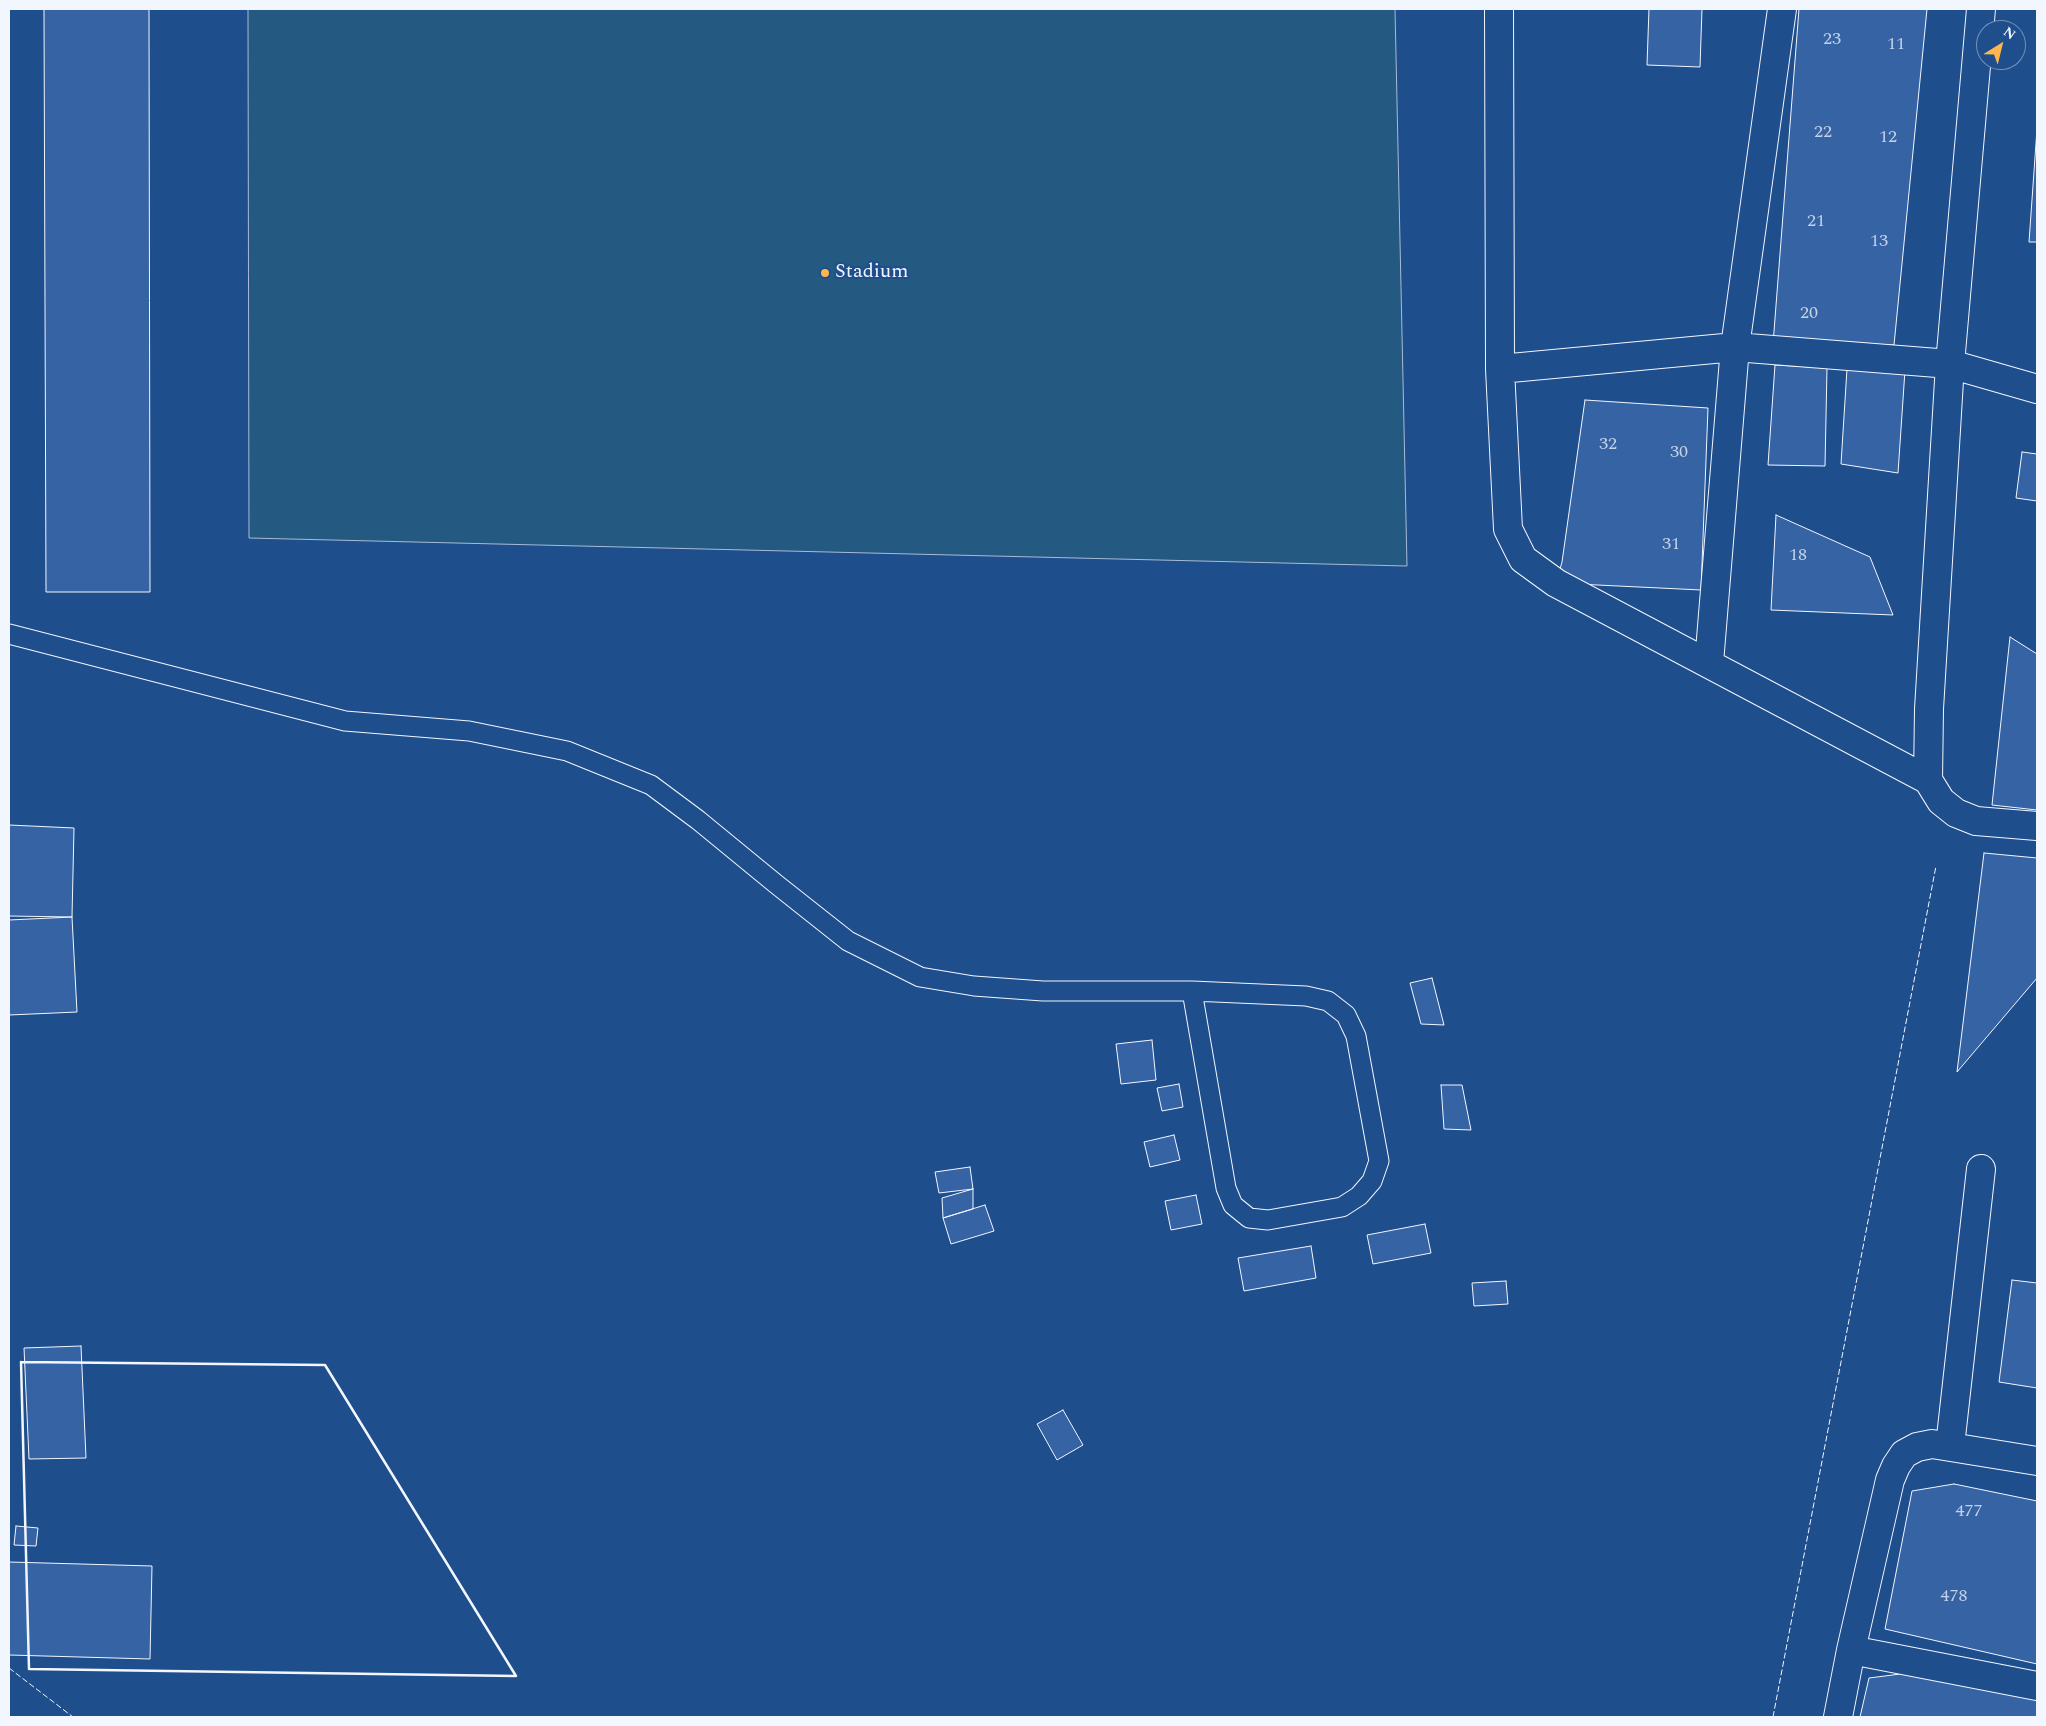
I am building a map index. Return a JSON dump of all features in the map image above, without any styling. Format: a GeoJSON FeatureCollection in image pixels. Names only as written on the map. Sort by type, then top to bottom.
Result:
{"type":"FeatureCollection","features":[{"type":"Feature","properties":{"kind":"street"},"geometry":{"type":"LineString","coordinates":[[1500,9],[1500,369],[1508,529],[1523,559],[1556,583],[1928,780]]}},
{"type":"Feature","properties":{"kind":"street"},"geometry":{"type":"LineString","coordinates":[[1709,663],[1735,347],[1782,9]]}},
{"type":"Feature","properties":{"kind":"street"},"geometry":{"type":"LineString","coordinates":[[1981,9],[1950,364],[1930,699],[1928,780],[1940,801],[1956,813],[1976,821],[2037,826]]}},
{"type":"Feature","properties":{"kind":"street"},"geometry":{"type":"LineString","coordinates":[[1500,369],[1735,347],[1950,364],[2037,389]]}},
{"type":"Feature","properties":{"kind":"street"},"geometry":{"type":"LineString","coordinates":[[1950,1446],[1981,1169]]}},
{"type":"Feature","properties":{"kind":"street"},"geometry":{"type":"LineString","coordinates":[[1838,1717],[1851,1650],[1890,1480],[1904,1454],[1917,1447],[1932,1444],[2037,1462]]}},
{"type":"Feature","properties":{"kind":"street"},"geometry":{"type":"LineString","coordinates":[[1851,1650],[2037,1686]]}},
{"type":"Feature","properties":{"kind":"lane"},"geometry":{"type":"LineString","coordinates":[[9,634],[346,721],[469,731],[566,751],[652,785],[848,941],[920,977],[974,986],[1043,991],[1192,991],[1306,996],[1328,1001],[1346,1015],[1356,1036],[1379,1162],[1372,1180],[1359,1196],[1342,1207],[1268,1220],[1249,1218],[1234,1205],[1226,1188],[1192,991]]}},
{"type":"Feature","properties":{"kind":"shaded area","name":"Stadium"},"geometry":{"type":"Polygon","coordinates":[[[248,9],[1395,9],[1407,566],[249,538],[248,9]]]}},
{"type":"Feature","properties":{"kind":"building"},"geometry":{"type":"Polygon","coordinates":[[[44,9],[149,9],[150,592],[46,592],[44,9]]]}},
{"type":"Feature","properties":{"kind":"building"},"geometry":{"type":"Polygon","coordinates":[[[1649,9],[1702,9],[1700,67],[1647,65],[1649,9]]]}},
{"type":"Feature","properties":{"kind":"building"},"geometry":{"type":"Polygon","coordinates":[[[1799,9],[1927,9],[1894,345],[1773,344],[1799,9]]]}},
{"type":"Feature","properties":{"kind":"building"},"geometry":{"type":"Polygon","coordinates":[[[2037,129],[2037,242],[2029,242],[2037,129]]]}},
{"type":"Feature","properties":{"kind":"building"},"geometry":{"type":"Polygon","coordinates":[[[1775,365],[1827,368],[1825,466],[1768,465],[1775,365]]]}},
{"type":"Feature","properties":{"kind":"building"},"geometry":{"type":"Polygon","coordinates":[[[1847,369],[1905,370],[1898,473],[1841,464],[1847,369]]]}},
{"type":"Feature","properties":{"kind":"building"},"geometry":{"type":"Polygon","coordinates":[[[1585,400],[1708,408],[1701,590],[1556,583],[1562,562],[1585,400]]]}},
{"type":"Feature","properties":{"kind":"building"},"geometry":{"type":"Polygon","coordinates":[[[2022,452],[2037,454],[2037,501],[2016,498],[2022,452]]]}},
{"type":"Feature","properties":{"kind":"building"},"geometry":{"type":"Polygon","coordinates":[[[1776,515],[1870,557],[1893,615],[1771,610],[1776,515]]]}},
{"type":"Feature","properties":{"kind":"building"},"geometry":{"type":"Polygon","coordinates":[[[2010,637],[2037,654],[2037,810],[1992,805],[2010,637]]]}},
{"type":"Feature","properties":{"kind":"building"},"geometry":{"type":"Polygon","coordinates":[[[9,825],[74,828],[72,917],[9,916],[9,825]]]}},
{"type":"Feature","properties":{"kind":"building"},"geometry":{"type":"Polygon","coordinates":[[[1984,853],[2037,858],[2037,978],[1957,1072],[1984,853]]]}},
{"type":"Feature","properties":{"kind":"building"},"geometry":{"type":"Polygon","coordinates":[[[72,917],[77,1012],[9,1015],[9,920],[72,917]]]}},
{"type":"Feature","properties":{"kind":"building"},"geometry":{"type":"Polygon","coordinates":[[[1432,978],[1444,1025],[1421,1024],[1410,983],[1432,978]]]}},
{"type":"Feature","properties":{"kind":"building"},"geometry":{"type":"Polygon","coordinates":[[[1152,1040],[1156,1080],[1121,1084],[1116,1044],[1152,1040]]]}},
{"type":"Feature","properties":{"kind":"building"},"geometry":{"type":"Polygon","coordinates":[[[1179,1084],[1183,1107],[1162,1111],[1157,1088],[1179,1084]]]}},
{"type":"Feature","properties":{"kind":"building"},"geometry":{"type":"Polygon","coordinates":[[[1441,1085],[1462,1085],[1471,1130],[1444,1129],[1441,1085]]]}},
{"type":"Feature","properties":{"kind":"building"},"geometry":{"type":"Polygon","coordinates":[[[1174,1135],[1180,1160],[1150,1167],[1144,1142],[1174,1135]]]}},
{"type":"Feature","properties":{"kind":"building"},"geometry":{"type":"Polygon","coordinates":[[[970,1167],[973,1189],[939,1193],[935,1172],[970,1167]]]}},
{"type":"Feature","properties":{"kind":"building"},"geometry":{"type":"Polygon","coordinates":[[[973,1189],[973,1209],[943,1218],[942,1198],[973,1189]]]}},
{"type":"Feature","properties":{"kind":"building"},"geometry":{"type":"Polygon","coordinates":[[[1196,1195],[1202,1224],[1171,1230],[1165,1201],[1196,1195]]]}},
{"type":"Feature","properties":{"kind":"building"},"geometry":{"type":"Polygon","coordinates":[[[985,1205],[994,1231],[951,1244],[943,1218],[985,1205]]]}},
{"type":"Feature","properties":{"kind":"building"},"geometry":{"type":"Polygon","coordinates":[[[1425,1224],[1431,1253],[1373,1264],[1367,1235],[1425,1224]]]}},
{"type":"Feature","properties":{"kind":"building"},"geometry":{"type":"Polygon","coordinates":[[[1311,1246],[1316,1278],[1244,1291],[1238,1258],[1311,1246]]]}},
{"type":"Feature","properties":{"kind":"building"},"geometry":{"type":"Polygon","coordinates":[[[2012,1280],[2037,1283],[2037,1388],[1999,1382],[2012,1280]]]}},
{"type":"Feature","properties":{"kind":"building"},"geometry":{"type":"Polygon","coordinates":[[[1506,1281],[1508,1304],[1474,1306],[1472,1283],[1506,1281]]]}},
{"type":"Feature","properties":{"kind":"building"},"geometry":{"type":"Polygon","coordinates":[[[81,1346],[86,1458],[29,1459],[24,1348],[81,1346]]]}},
{"type":"Feature","properties":{"kind":"building"},"geometry":{"type":"Polygon","coordinates":[[[1063,1410],[1083,1445],[1057,1460],[1037,1424],[1063,1410]]]}},
{"type":"Feature","properties":{"kind":"building"},"geometry":{"type":"Polygon","coordinates":[[[1954,1484],[2037,1501],[2037,1664],[1885,1629],[1912,1491],[1954,1484]]]}},
{"type":"Feature","properties":{"kind":"building"},"geometry":{"type":"Polygon","coordinates":[[[16,1526],[38,1528],[36,1546],[14,1545],[16,1526]]]}},
{"type":"Feature","properties":{"kind":"building"},"geometry":{"type":"Polygon","coordinates":[[[9,1562],[152,1566],[150,1659],[9,1655],[9,1562]]]}},
{"type":"Feature","properties":{"kind":"building"},"geometry":{"type":"Polygon","coordinates":[[[1916,1672],[2037,1699],[2037,1717],[1860,1717],[1869,1678],[1916,1672]]]}},
{"type":"Feature","properties":{"kind":"fence"},"geometry":{"type":"LineString","coordinates":[[1773,1717],[1936,866]]}},
{"type":"Feature","properties":{"kind":"fence"},"geometry":{"type":"LineString","coordinates":[[9,1668],[73,1717]]}},
{"type":"Feature","properties":{"kind":"wall"},"geometry":{"type":"LineString","coordinates":[[21,1362],[325,1365],[516,1676],[29,1669],[21,1362]]}},
{"type":"Feature","properties":{"kind":"place","name":"Stadium"},"geometry":{"type":"Point","coordinates":[825,273]}}]}
